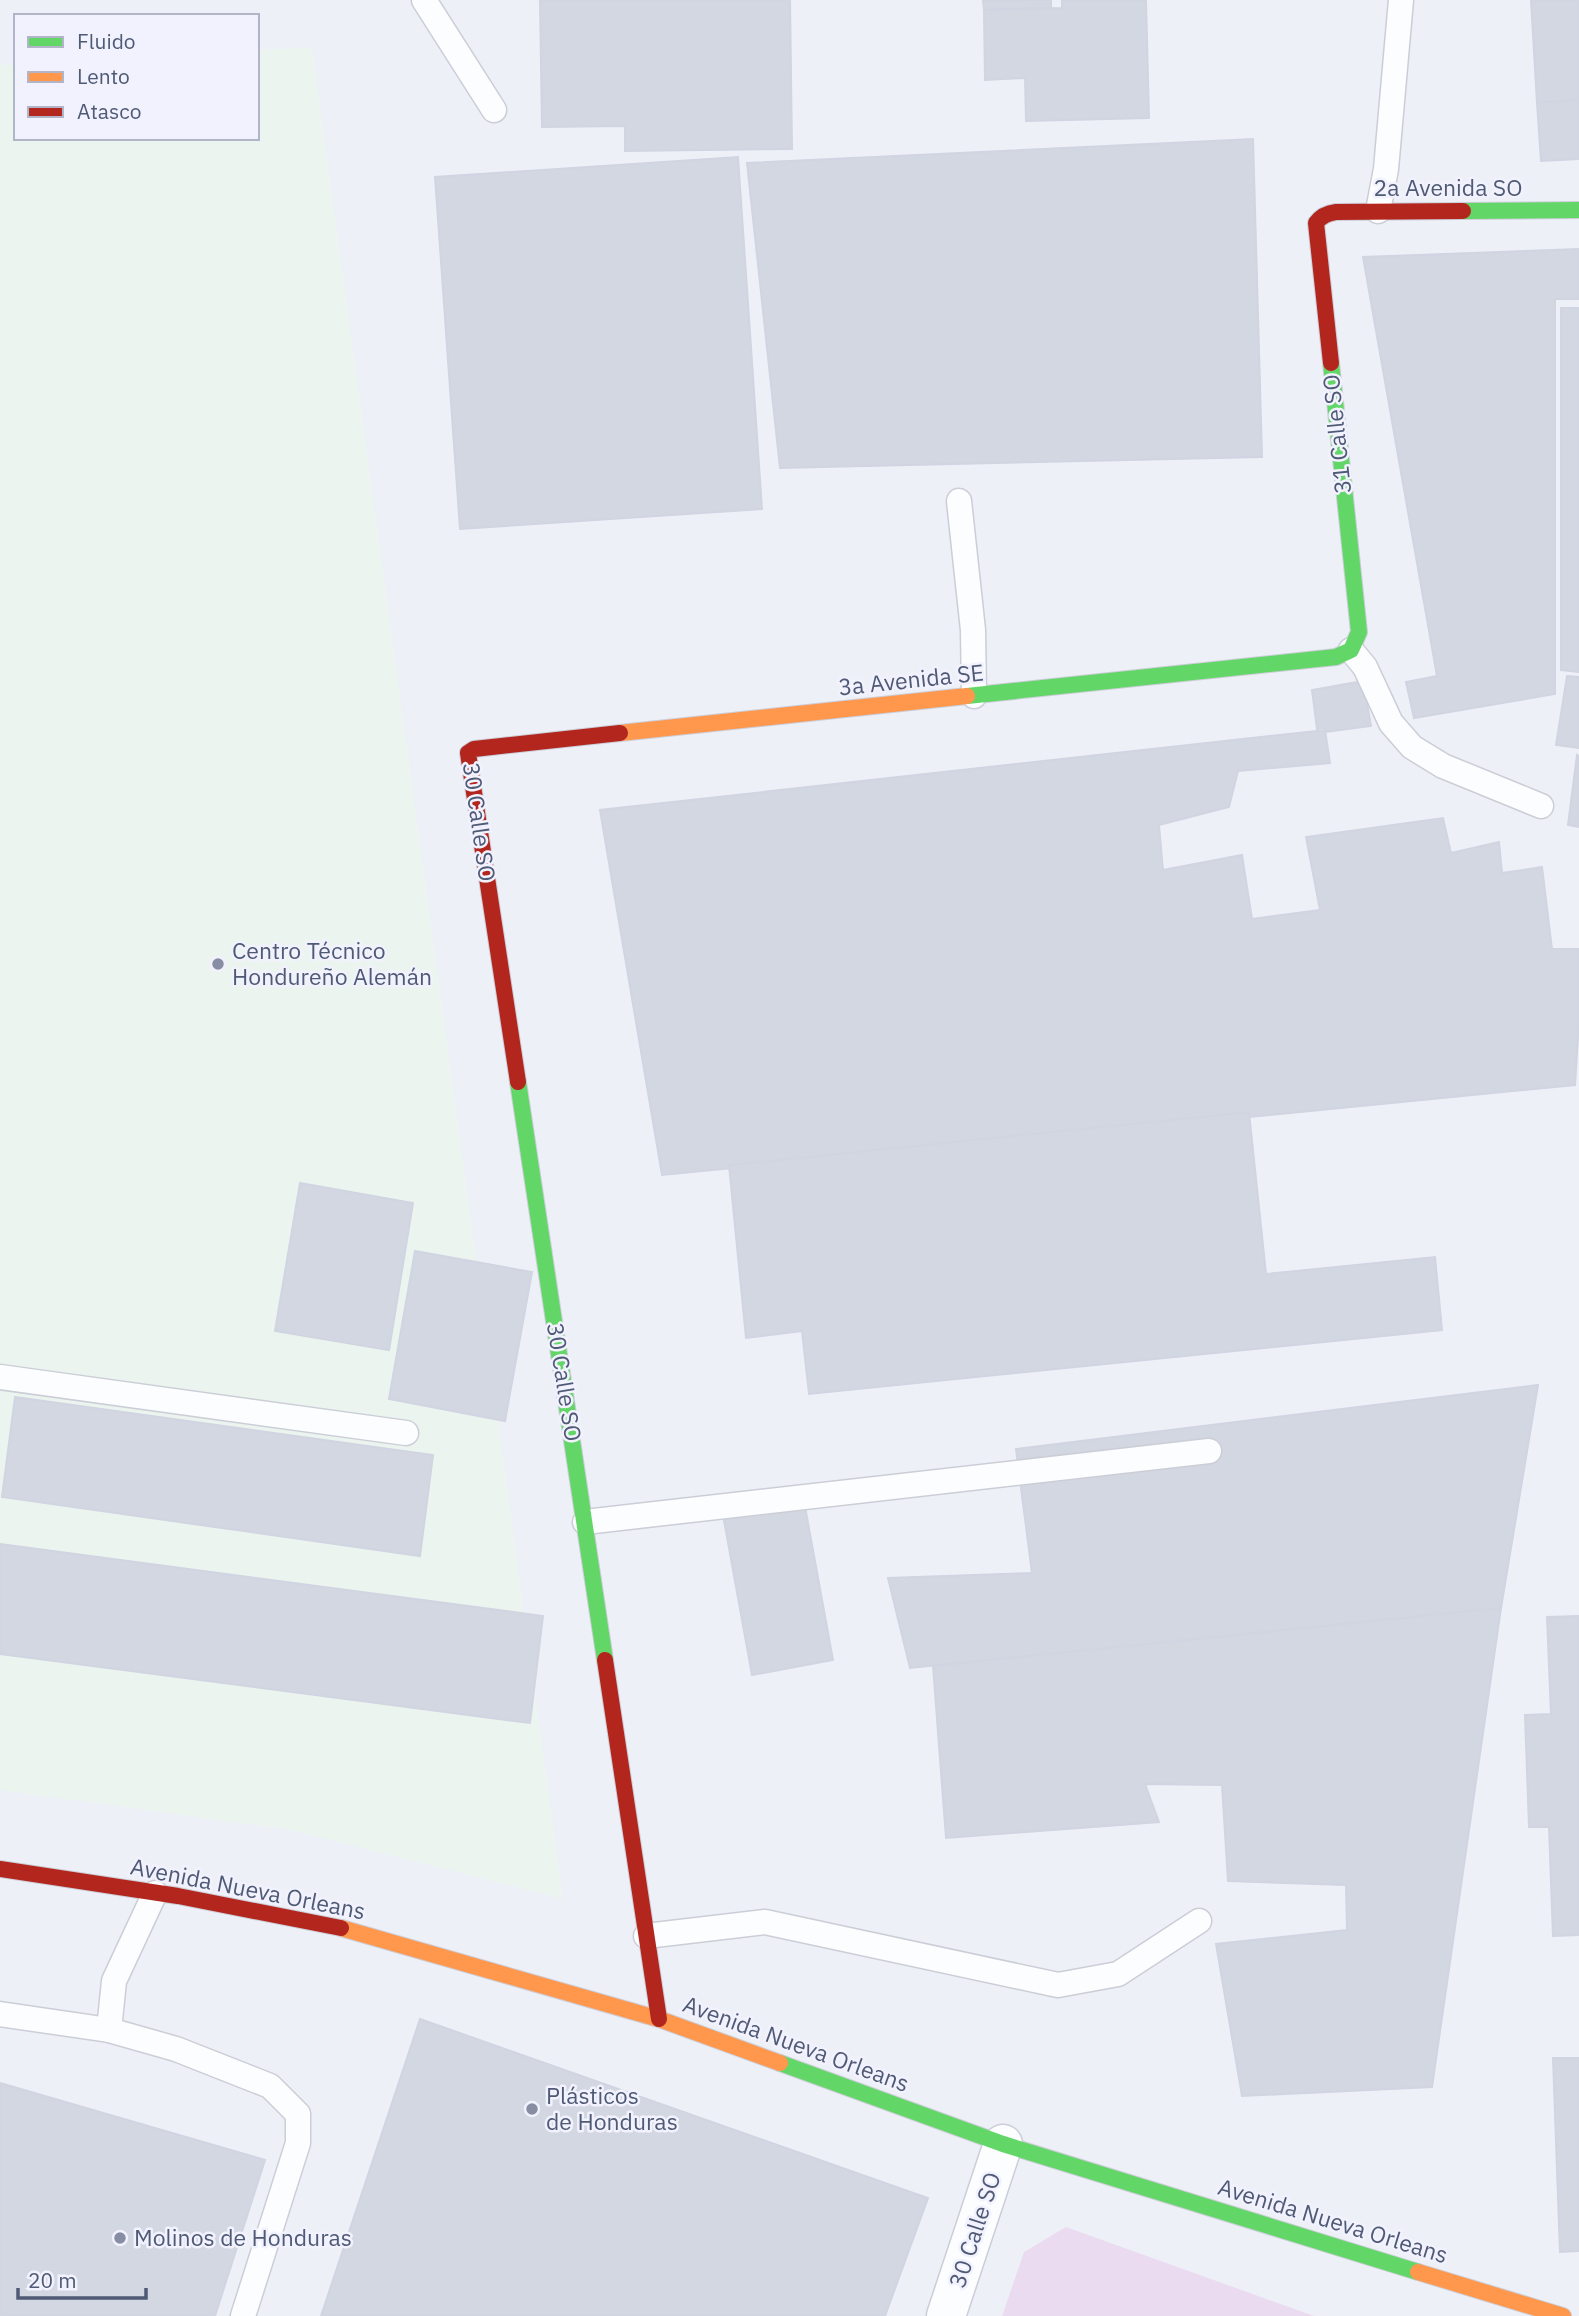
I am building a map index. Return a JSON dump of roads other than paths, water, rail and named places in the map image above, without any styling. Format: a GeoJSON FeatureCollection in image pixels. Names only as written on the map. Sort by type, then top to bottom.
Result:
{"type":"FeatureCollection","features":[{"type":"Feature","properties":{"kind":"street","name":"2a Avenida SO"},"geometry":{"type":"LineString","coordinates":[[1319,218],[1330,212],[1579,209]]}},
{"type":"Feature","properties":{"kind":"street","name":"31 Calle SO"},"geometry":{"type":"LineString","coordinates":[[1319,218],[1316,235],[1359,632],[1351,650]]}},
{"type":"Feature","properties":{"kind":"street","name":"3a Avenida SE"},"geometry":{"type":"LineString","coordinates":[[474,749],[1336,657],[1351,650]]}},
{"type":"Feature","properties":{"kind":"street","name":"30 Calle SO"},"geometry":{"type":"LineString","coordinates":[[474,749],[468,754],[468,758],[659,2019]]}},
{"type":"Feature","properties":{"kind":"street","name":"Avenida Nueva Orleans"},"geometry":{"type":"LineString","coordinates":[[0,1869],[155,1893],[346,1929],[659,2019],[1003,2144],[1563,2316]]}},
{"type":"Feature","properties":{"kind":"street","name":"30 Calle SO"},"geometry":{"type":"LineString","coordinates":[[946,2316],[1003,2144]]}},
{"type":"Feature","properties":{"kind":"lane"},"geometry":{"type":"LineString","coordinates":[[424,0],[494,110]]}},
{"type":"Feature","properties":{"kind":"lane"},"geometry":{"type":"LineString","coordinates":[[1378,211],[1386,169],[1401,0]]}},
{"type":"Feature","properties":{"kind":"lane"},"geometry":{"type":"LineString","coordinates":[[960,501],[973,630],[974,696]]}},
{"type":"Feature","properties":{"kind":"lane"},"geometry":{"type":"LineString","coordinates":[[1351,650],[1364,667],[1391,723],[1412,747],[1443,766],[1541,806]]}},
{"type":"Feature","properties":{"kind":"lane"},"geometry":{"type":"LineString","coordinates":[[0,1377],[406,1433]]}},
{"type":"Feature","properties":{"kind":"lane"},"geometry":{"type":"LineString","coordinates":[[585,1522],[1209,1451]]}},
{"type":"Feature","properties":{"kind":"lane"},"geometry":{"type":"LineString","coordinates":[[109,2030],[114,1981],[155,1893]]}},
{"type":"Feature","properties":{"kind":"lane"},"geometry":{"type":"LineString","coordinates":[[646,1936],[765,1922],[1058,1985],[1118,1974],[1199,1921]]}},
{"type":"Feature","properties":{"kind":"lane"},"geometry":{"type":"LineString","coordinates":[[0,2014],[109,2030],[176,2049],[270,2086],[298,2114],[298,2143],[243,2316]]}},
{"type":"Feature","properties":{"kind":"place","name":"Centro Técnico Hondureño Alemán"},"geometry":{"type":"Point","coordinates":[218,964]}},
{"type":"Feature","properties":{"kind":"place","name":"Plásticos de Honduras"},"geometry":{"type":"Point","coordinates":[532,2109]}},
{"type":"Feature","properties":{"kind":"place","name":"Molinos de Honduras"},"geometry":{"type":"Point","coordinates":[120,2238]}}]}
